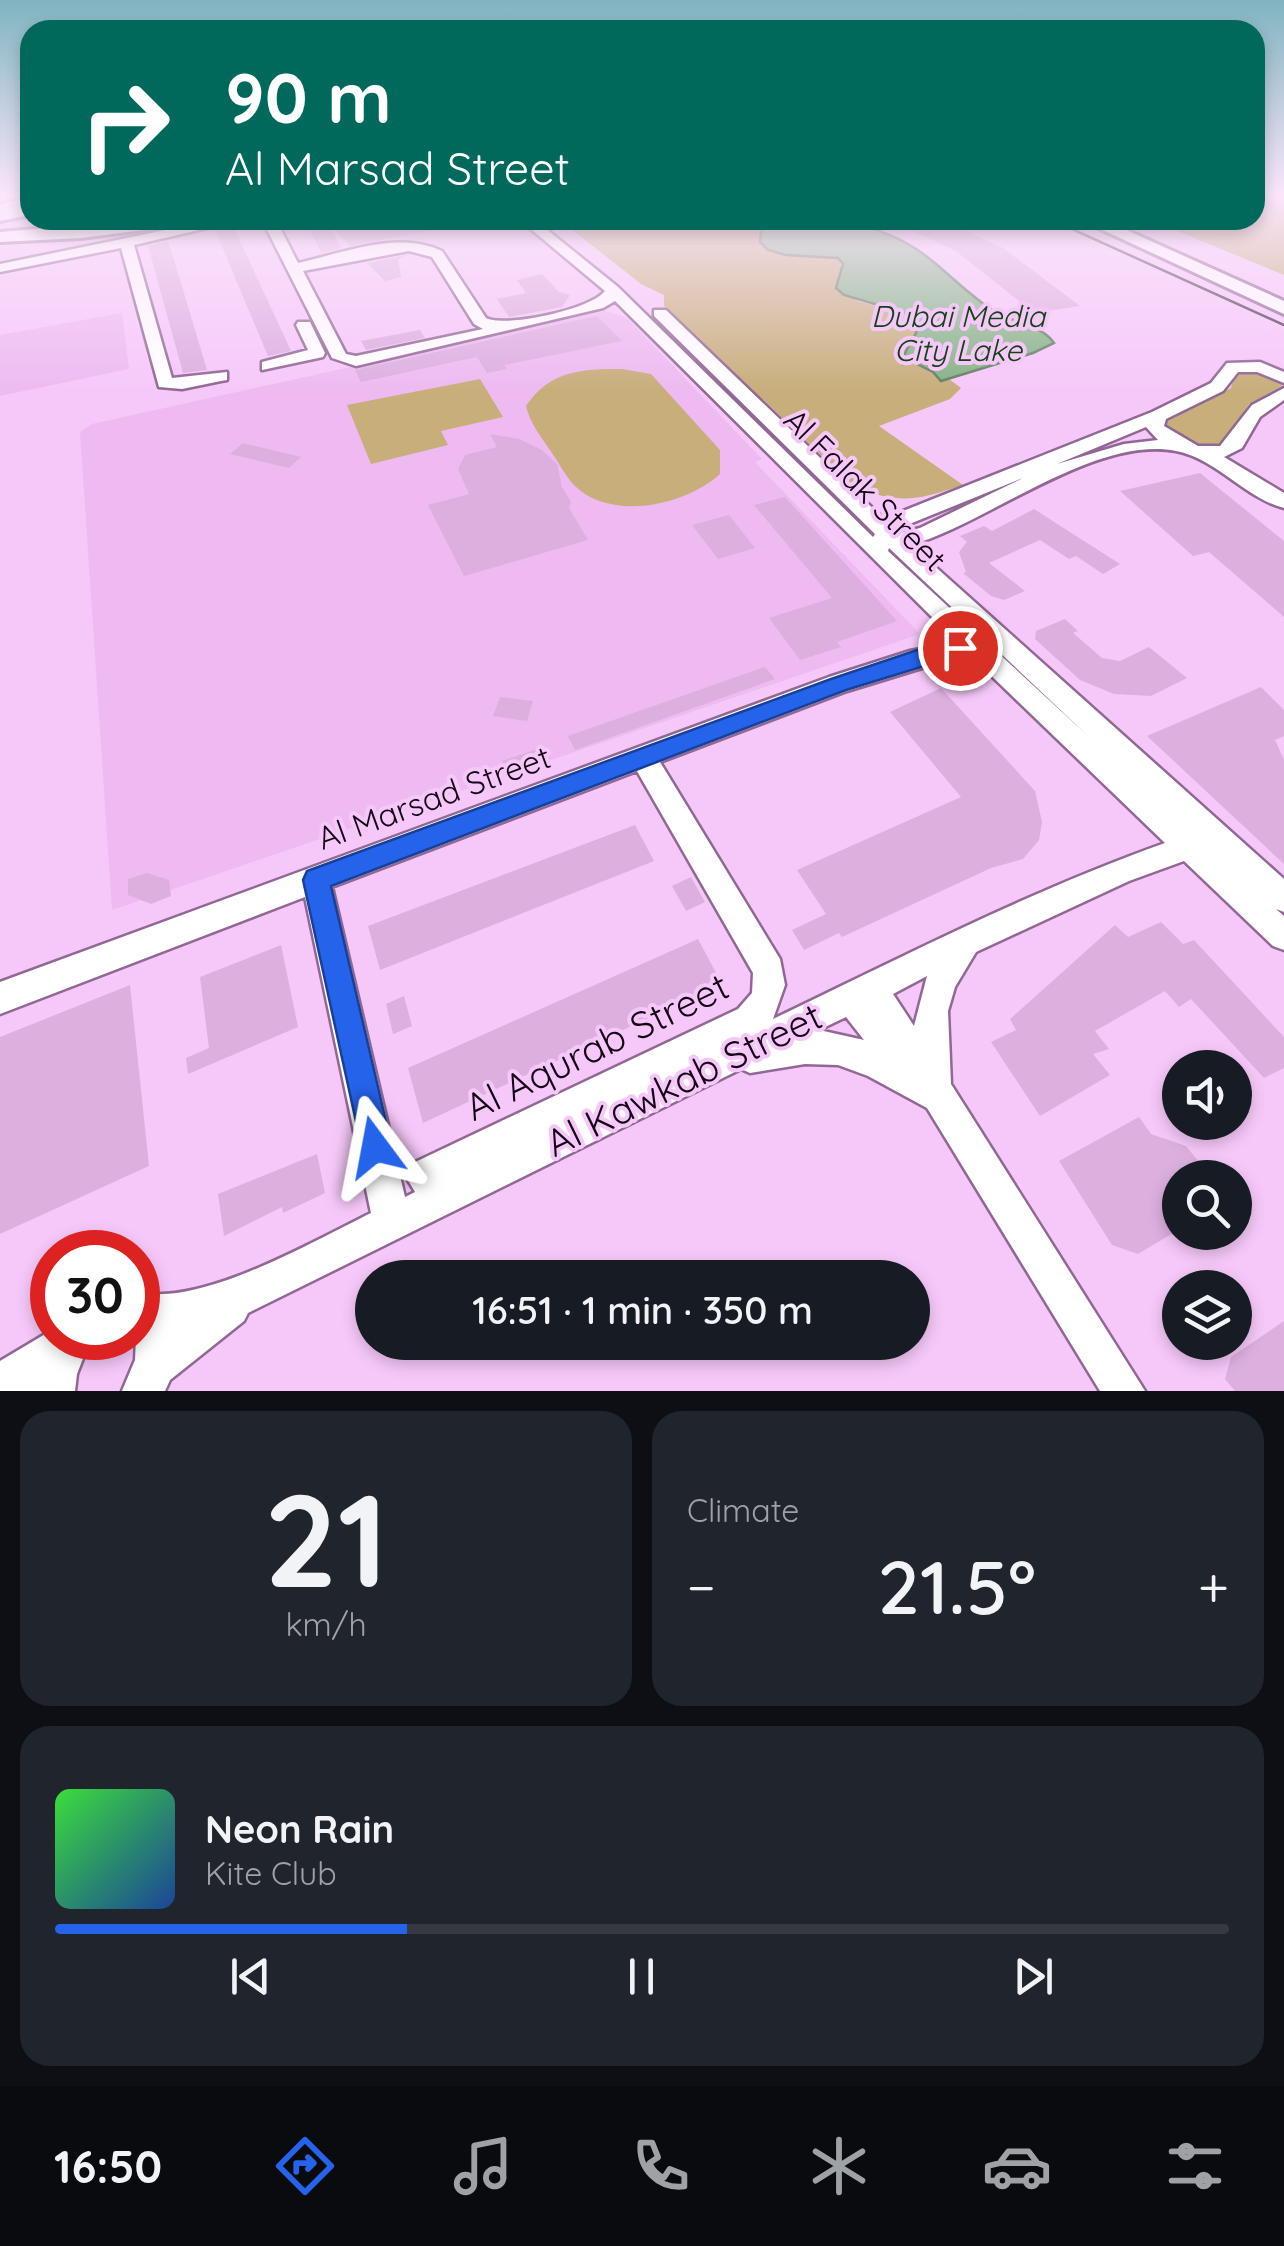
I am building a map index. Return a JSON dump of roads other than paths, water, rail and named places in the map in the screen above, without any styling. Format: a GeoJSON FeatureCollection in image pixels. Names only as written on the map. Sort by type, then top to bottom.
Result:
{"type":"FeatureCollection","features":[{"type":"Feature","properties":{"kind":"main road"},"geometry":{"type":"LineString","coordinates":[[1182,261],[1284,307]]}},
{"type":"Feature","properties":{"kind":"main road"},"geometry":{"type":"LineString","coordinates":[[1211,261],[1284,292]]}},
{"type":"Feature","properties":{"kind":"main road"},"geometry":{"type":"LineString","coordinates":[[1189,264],[1220,272],[1284,307]]}},
{"type":"Feature","properties":{"kind":"street"},"geometry":{"type":"LineString","coordinates":[[0,268],[34,261]]}},
{"type":"Feature","properties":{"kind":"street"},"geometry":{"type":"LineString","coordinates":[[131,261],[165,383],[182,384],[221,376]]}},
{"type":"Feature","properties":{"kind":"street"},"geometry":{"type":"LineString","coordinates":[[277,261],[336,354],[356,361],[579,311],[602,304],[612,290]]}},
{"type":"Feature","properties":{"kind":"street"},"geometry":{"type":"LineString","coordinates":[[290,278],[348,261]]}},
{"type":"Feature","properties":{"kind":"street"},"geometry":{"type":"LineString","coordinates":[[440,261],[485,326],[504,329]]}},
{"type":"Feature","properties":{"kind":"street","name":"Al Falak Street"},"geometry":{"type":"LineString","coordinates":[[577,261],[880,541],[943,588],[1284,898]]}},
{"type":"Feature","properties":{"kind":"street","name":"Al Falak Street"},"geometry":{"type":"LineString","coordinates":[[598,261],[671,323],[842,488],[880,541],[945,618],[1284,936]]}},
{"type":"Feature","properties":{"kind":"street"},"geometry":{"type":"LineString","coordinates":[[268,366],[318,352],[290,278]]}},
{"type":"Feature","properties":{"kind":"street"},"geometry":{"type":"LineString","coordinates":[[579,311],[608,307],[636,313]]}},
{"type":"Feature","properties":{"kind":"street"},"geometry":{"type":"LineString","coordinates":[[478,314],[502,325],[532,323]]}},
{"type":"Feature","properties":{"kind":"street"},"geometry":{"type":"LineString","coordinates":[[880,541],[899,521],[952,496],[1158,416],[1217,387],[1232,368],[1260,367],[1284,360]]}},
{"type":"Feature","properties":{"kind":"street"},"geometry":{"type":"LineString","coordinates":[[1260,367],[1284,378]]}},
{"type":"Feature","properties":{"kind":"street"},"geometry":{"type":"LineString","coordinates":[[1202,452],[1225,450],[1237,442],[1250,417],[1284,393]]}},
{"type":"Feature","properties":{"kind":"street"},"geometry":{"type":"LineString","coordinates":[[1158,416],[1155,427],[1178,445]]}},
{"type":"Feature","properties":{"kind":"street"},"geometry":{"type":"LineString","coordinates":[[1237,442],[1284,485]]}},
{"type":"Feature","properties":{"kind":"street"},"geometry":{"type":"LineString","coordinates":[[880,541],[921,536],[1101,456],[1147,446],[1178,445],[1202,452],[1284,502]]}},
{"type":"Feature","properties":{"kind":"street"},"geometry":{"type":"LineString","coordinates":[[842,488],[894,506],[952,496]]}},
{"type":"Feature","properties":{"kind":"street"},"geometry":{"type":"LineString","coordinates":[[943,588],[936,552],[950,520]]}},
{"type":"Feature","properties":{"kind":"street","name":"Al Marsad Street"},"geometry":{"type":"LineString","coordinates":[[894,666],[935,642],[945,618]]}},
{"type":"Feature","properties":{"kind":"street","name":"Al Marsad Street"},"geometry":{"type":"LineString","coordinates":[[0,998],[894,666],[953,648],[981,652]]}},
{"type":"Feature","properties":{"kind":"street","name":"Al Aqurab Street"},"geometry":{"type":"LineString","coordinates":[[424,1177],[750,1021],[764,1007],[770,989],[769,970],[643,757]]}},
{"type":"Feature","properties":{"kind":"street","name":"Al Kawkab Street"},"geometry":{"type":"LineString","coordinates":[[160,1312],[251,1292],[966,941],[1120,872],[1180,839]]}},
{"type":"Feature","properties":{"kind":"street"},"geometry":{"type":"LineString","coordinates":[[316,880],[392,1223]]}},
{"type":"Feature","properties":{"kind":"street"},"geometry":{"type":"LineString","coordinates":[[935,1095],[929,1039],[932,999],[947,967],[966,941]]}},
{"type":"Feature","properties":{"kind":"street"},"geometry":{"type":"LineString","coordinates":[[862,993],[888,1047],[935,1095],[1124,1391]]}},
{"type":"Feature","properties":{"kind":"street"},"geometry":{"type":"LineString","coordinates":[[725,1059],[820,1046],[838,1048],[935,1095]]}},
{"type":"Feature","properties":{"kind":"street","name":"Al Kawkab Street"},"geometry":{"type":"LineString","coordinates":[[149,1378],[251,1292]]}},
{"type":"Feature","properties":{"kind":"street"},"geometry":{"type":"LineString","coordinates":[[0,1385],[40,1360]]}},
{"type":"Feature","properties":{"kind":"street"},"geometry":{"type":"LineString","coordinates":[[54,1391],[63,1360]]}},
{"type":"Feature","properties":{"kind":"water","name":"Dubai Media City Lake"},"geometry":{"type":"Polygon","coordinates":[[[840,261],[931,261],[994,311],[1034,328],[1054,343],[941,381],[933,372],[911,361],[903,364],[919,324],[918,317],[844,295],[836,288],[843,264],[840,261]]]}},
{"type":"Feature","properties":{"kind":"tram line"},"geometry":{"type":"LineString","coordinates":[[1142,261],[1284,325]]}}]}
